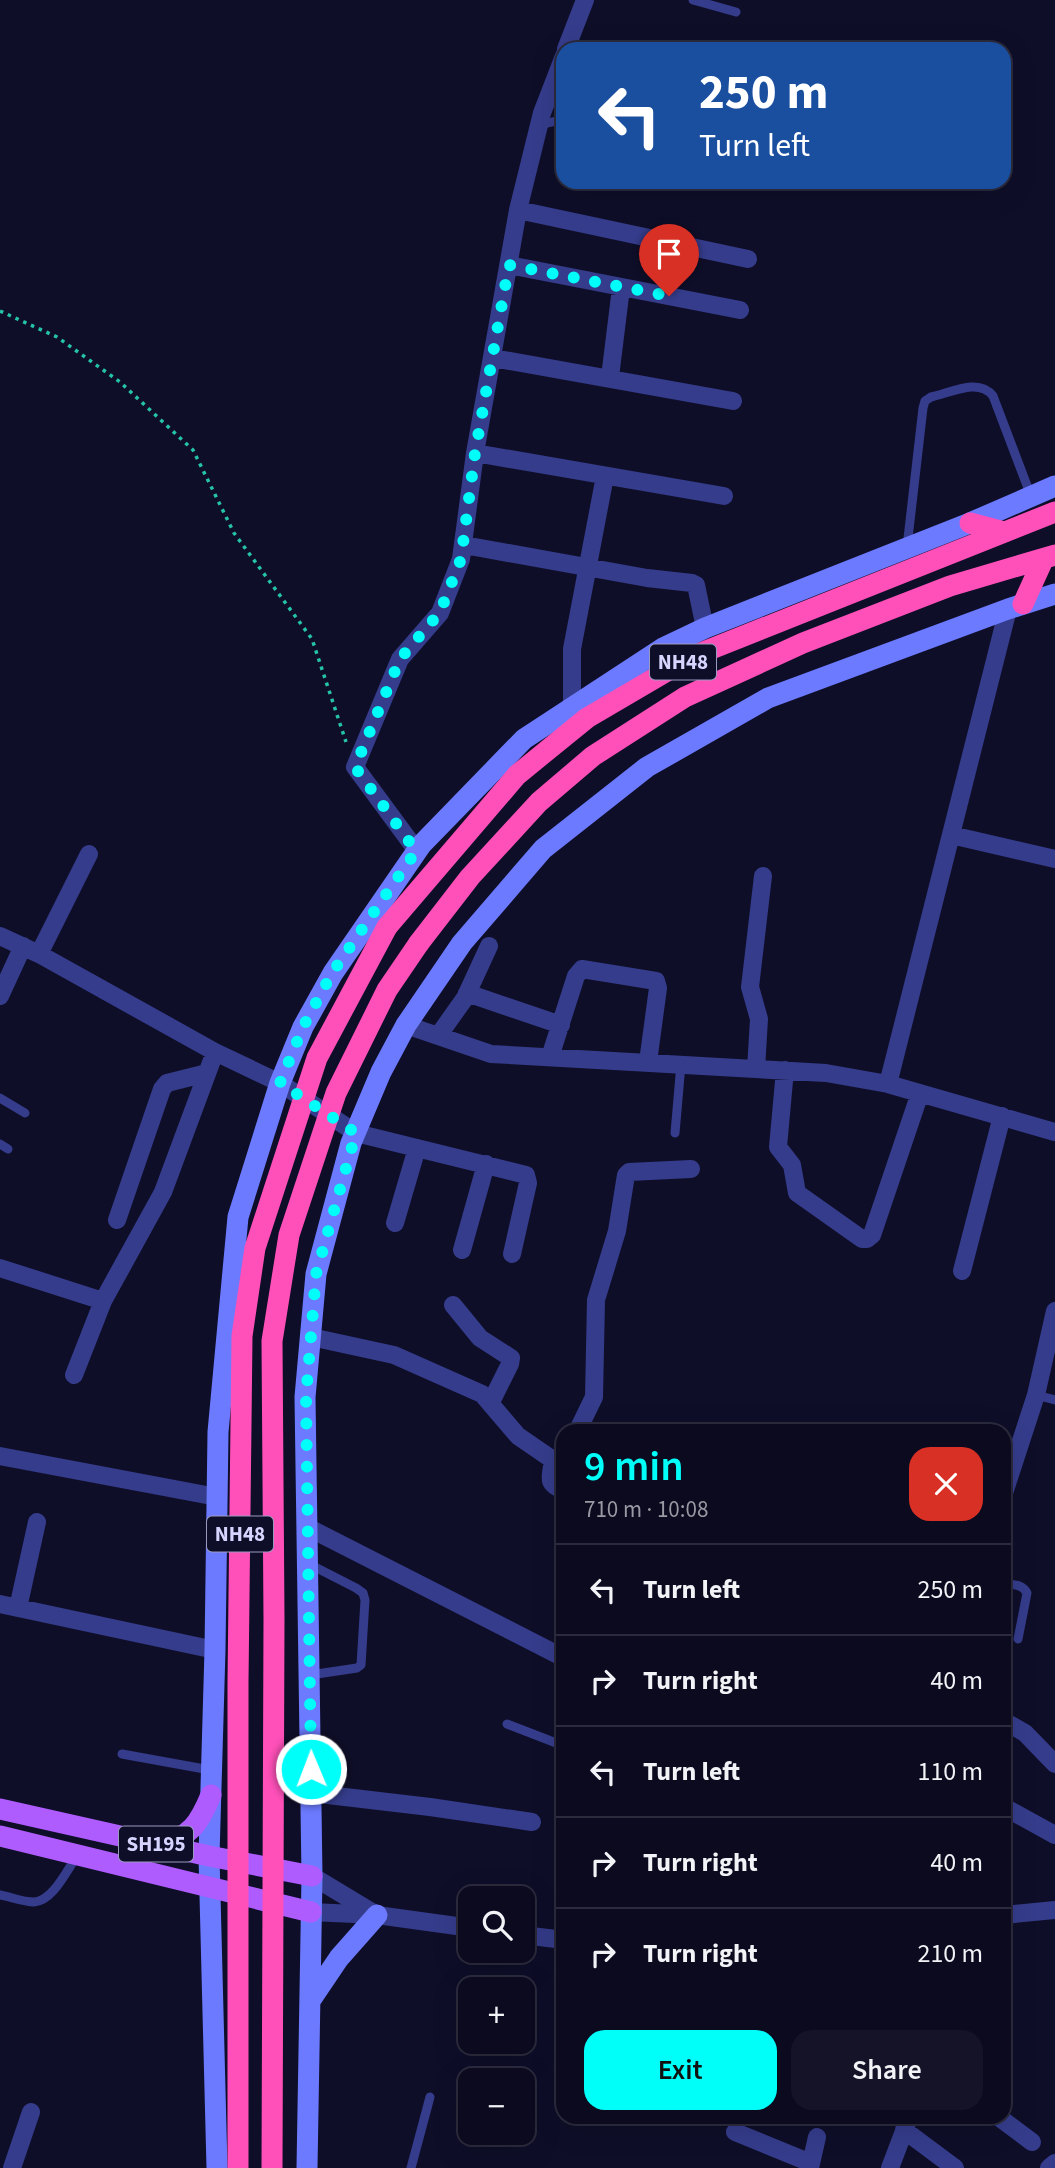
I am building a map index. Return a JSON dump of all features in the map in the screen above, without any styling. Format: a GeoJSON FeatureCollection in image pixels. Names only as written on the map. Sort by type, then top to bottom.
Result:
{"type":"FeatureCollection","features":[{"type":"Feature","properties":{"kind":"highway","name":"NH48"},"geometry":{"type":"LineString","coordinates":[[238,2168],[238,1669],[242,1336],[256,1248],[317,1058],[387,927],[517,775],[587,718],[691,657],[1055,512]]}},
{"type":"Feature","properties":{"kind":"highway"},"geometry":{"type":"LineString","coordinates":[[970,523],[1004,532]]}},
{"type":"Feature","properties":{"kind":"highway"},"geometry":{"type":"LineString","coordinates":[[1016,607],[1049,557]]}},
{"type":"Feature","properties":{"kind":"highway","name":"NH48"},"geometry":{"type":"LineString","coordinates":[[272,2168],[272,1341],[289,1235],[336,1093],[387,990],[419,943],[470,877],[539,803],[593,756],[685,697],[803,643],[950,586],[1049,557]]}},
{"type":"Feature","properties":{"kind":"main road"},"geometry":{"type":"LineString","coordinates":[[160,1845],[189,1832],[200,1820],[211,1795]]}},
{"type":"Feature","properties":{"kind":"main road","name":"SH195"},"geometry":{"type":"LineString","coordinates":[[0,1809],[312,1876]]}},
{"type":"Feature","properties":{"kind":"main road"},"geometry":{"type":"LineString","coordinates":[[0,1836],[311,1912]]}},
{"type":"Feature","properties":{"kind":"street"},"geometry":{"type":"LineString","coordinates":[[569,42],[585,0]]}},
{"type":"Feature","properties":{"kind":"street"},"geometry":{"type":"LineString","coordinates":[[416,851],[355,767],[400,659],[440,612],[461,559],[475,453],[518,210],[540,125],[556,79]]}},
{"type":"Feature","properties":{"kind":"street"},"geometry":{"type":"LineString","coordinates":[[518,210],[748,259]]}},
{"type":"Feature","properties":{"kind":"street"},"geometry":{"type":"LineString","coordinates":[[509,265],[740,310]]}},
{"type":"Feature","properties":{"kind":"street"},"geometry":{"type":"LineString","coordinates":[[610,377],[621,288]]}},
{"type":"Feature","properties":{"kind":"street"},"geometry":{"type":"LineString","coordinates":[[493,358],[733,401]]}},
{"type":"Feature","properties":{"kind":"street"},"geometry":{"type":"LineString","coordinates":[[475,453],[724,496]]}},
{"type":"Feature","properties":{"kind":"street"},"geometry":{"type":"LineString","coordinates":[[572,707],[572,649],[605,476]]}},
{"type":"Feature","properties":{"kind":"street"},"geometry":{"type":"LineString","coordinates":[[217,2168],[209,1856],[218,1432],[239,1217],[283,1077],[303,1027],[332,973],[416,851],[524,739],[663,648],[705,628],[907,549],[1055,486]]}},
{"type":"Feature","properties":{"kind":"street"},"geometry":{"type":"LineString","coordinates":[[464,545],[696,585],[705,628]]}},
{"type":"Feature","properties":{"kind":"street"},"geometry":{"type":"LineString","coordinates":[[307,2168],[312,1793],[306,1397],[316,1274],[359,1128],[381,1072],[406,1025],[462,943],[543,849],[647,767],[768,698],[1055,594]]}},
{"type":"Feature","properties":{"kind":"street"},"geometry":{"type":"LineString","coordinates":[[888,1084],[951,835],[1016,607]]}},
{"type":"Feature","properties":{"kind":"street"},"geometry":{"type":"LineString","coordinates":[[951,835],[1055,859]]}},
{"type":"Feature","properties":{"kind":"street"},"geometry":{"type":"LineString","coordinates":[[0,996],[89,854]]}},
{"type":"Feature","properties":{"kind":"street"},"geometry":{"type":"LineString","coordinates":[[756,1069],[759,1019],[750,987],[763,876]]}},
{"type":"Feature","properties":{"kind":"street"},"geometry":{"type":"LineString","coordinates":[[0,936],[31,950],[215,1052],[283,1077],[359,1128],[418,1148],[521,1172],[528,1178],[512,1254]]}},
{"type":"Feature","properties":{"kind":"street"},"geometry":{"type":"LineString","coordinates":[[438,1037],[467,993],[489,946]]}},
{"type":"Feature","properties":{"kind":"street"},"geometry":{"type":"LineString","coordinates":[[550,1057],[576,976],[582,969],[656,981],[658,988],[648,1062]]}},
{"type":"Feature","properties":{"kind":"street"},"geometry":{"type":"LineString","coordinates":[[467,993],[561,1025]]}},
{"type":"Feature","properties":{"kind":"street"},"geometry":{"type":"LineString","coordinates":[[406,1025],[491,1054],[826,1073],[888,1084],[1055,1132]]}},
{"type":"Feature","properties":{"kind":"street"},"geometry":{"type":"LineString","coordinates":[[74,1375],[103,1301],[163,1192],[215,1052]]}},
{"type":"Feature","properties":{"kind":"street"},"geometry":{"type":"LineString","coordinates":[[785,1070],[778,1147],[792,1165],[797,1193],[862,1239],[872,1235],[920,1093]]}},
{"type":"Feature","properties":{"kind":"street"},"geometry":{"type":"LineString","coordinates":[[117,1220],[162,1089],[167,1083],[207,1073]]}},
{"type":"Feature","properties":{"kind":"street"},"geometry":{"type":"LineString","coordinates":[[962,1270],[1002,1116]]}},
{"type":"Feature","properties":{"kind":"street"},"geometry":{"type":"LineString","coordinates":[[395,1223],[418,1148]]}},
{"type":"Feature","properties":{"kind":"street"},"geometry":{"type":"LineString","coordinates":[[462,1250],[486,1164]]}},
{"type":"Feature","properties":{"kind":"street"},"geometry":{"type":"LineString","coordinates":[[581,1424],[594,1398],[596,1300],[617,1231],[626,1175],[629,1172],[691,1169]]}},
{"type":"Feature","properties":{"kind":"street"},"geometry":{"type":"LineString","coordinates":[[0,1268],[103,1301]]}},
{"type":"Feature","properties":{"kind":"street"},"geometry":{"type":"LineString","coordinates":[[453,1305],[480,1338],[511,1359],[491,1402]]}},
{"type":"Feature","properties":{"kind":"street"},"geometry":{"type":"LineString","coordinates":[[1011,1472],[1036,1395],[1055,1311]]}},
{"type":"Feature","properties":{"kind":"street"},"geometry":{"type":"LineString","coordinates":[[311,1337],[402,1358],[482,1394],[518,1436],[556,1458]]}},
{"type":"Feature","properties":{"kind":"street"},"geometry":{"type":"LineString","coordinates":[[0,1456],[217,1497]]}},
{"type":"Feature","properties":{"kind":"street"},"geometry":{"type":"LineString","coordinates":[[556,1464],[550,1481],[556,1487]]}},
{"type":"Feature","properties":{"kind":"street"},"geometry":{"type":"LineString","coordinates":[[37,1522],[9,1606],[215,1650]]}},
{"type":"Feature","properties":{"kind":"street"},"geometry":{"type":"LineString","coordinates":[[309,1528],[556,1654]]}},
{"type":"Feature","properties":{"kind":"street"},"geometry":{"type":"LineString","coordinates":[[1011,1725],[1025,1733],[1055,1763]]}},
{"type":"Feature","properties":{"kind":"street"},"geometry":{"type":"LineString","coordinates":[[312,1793],[532,1822]]}},
{"type":"Feature","properties":{"kind":"street"},"geometry":{"type":"LineString","coordinates":[[1011,1811],[1055,1835]]}},
{"type":"Feature","properties":{"kind":"street"},"geometry":{"type":"LineString","coordinates":[[312,1876],[377,1915]]}},
{"type":"Feature","properties":{"kind":"street"},"geometry":{"type":"LineString","coordinates":[[1011,1914],[1055,1910]]}},
{"type":"Feature","properties":{"kind":"street"},"geometry":{"type":"LineString","coordinates":[[311,1912],[377,1915],[458,1926]]}},
{"type":"Feature","properties":{"kind":"street"},"geometry":{"type":"LineString","coordinates":[[310,2001],[339,1958],[377,1915]]}},
{"type":"Feature","properties":{"kind":"street"},"geometry":{"type":"LineString","coordinates":[[535,1936],[556,1939]]}},
{"type":"Feature","properties":{"kind":"street"},"geometry":{"type":"LineString","coordinates":[[12,2168],[31,2112]]}},
{"type":"Feature","properties":{"kind":"street"},"geometry":{"type":"LineString","coordinates":[[890,2168],[906,2124],[955,2168]]}},
{"type":"Feature","properties":{"kind":"street"},"geometry":{"type":"LineString","coordinates":[[1008,2124],[1032,2142]]}},
{"type":"Feature","properties":{"kind":"street"},"geometry":{"type":"LineString","coordinates":[[736,2132],[810,2166],[817,2137]]}},
{"type":"Feature","properties":{"kind":"street"},"geometry":{"type":"LineString","coordinates":[[1049,2168],[1055,2163]]}},
{"type":"Feature","properties":{"kind":"lane"},"geometry":{"type":"LineString","coordinates":[[693,0],[736,12]]}},
{"type":"Feature","properties":{"kind":"lane"},"geometry":{"type":"LineString","coordinates":[[540,125],[556,120]]}},
{"type":"Feature","properties":{"kind":"lane"},"geometry":{"type":"LineString","coordinates":[[907,549],[923,408],[925,401],[931,397],[979,385],[988,389],[1031,498]]}},
{"type":"Feature","properties":{"kind":"lane"},"geometry":{"type":"LineString","coordinates":[[675,1133],[681,1064]]}},
{"type":"Feature","properties":{"kind":"lane"},"geometry":{"type":"LineString","coordinates":[[0,1098],[25,1113]]}},
{"type":"Feature","properties":{"kind":"lane"},"geometry":{"type":"LineString","coordinates":[[1036,1395],[1055,1400]]}},
{"type":"Feature","properties":{"kind":"lane"},"geometry":{"type":"LineString","coordinates":[[309,1564],[356,1588],[363,1593],[365,1600],[361,1665],[357,1668],[310,1675]]}},
{"type":"Feature","properties":{"kind":"lane"},"geometry":{"type":"LineString","coordinates":[[1011,1584],[1024,1587],[1027,1593],[1018,1639]]}},
{"type":"Feature","properties":{"kind":"lane"},"geometry":{"type":"LineString","coordinates":[[507,1724],[556,1743]]}},
{"type":"Feature","properties":{"kind":"lane"},"geometry":{"type":"LineString","coordinates":[[122,1754],[212,1770]]}},
{"type":"Feature","properties":{"kind":"lane"},"geometry":{"type":"LineString","coordinates":[[0,1895],[32,1902],[42,1900],[49,1895],[77,1856]]}},
{"type":"Feature","properties":{"kind":"lane"},"geometry":{"type":"LineString","coordinates":[[411,2168],[430,2097]]}},
{"type":"Feature","properties":{"kind":"path"},"geometry":{"type":"LineString","coordinates":[[0,311],[57,337],[120,382],[193,450],[234,534],[315,645],[355,767]]}},
{"type":"Feature","properties":{"kind":"route"},"geometry":{"type":"LineString","coordinates":[[311,1769],[306,1397],[316,1274],[356,1133],[280,1083],[303,1027],[332,973],[416,851],[355,767],[400,659],[440,612],[461,559],[475,453],[509,265],[669,296]]}}]}
